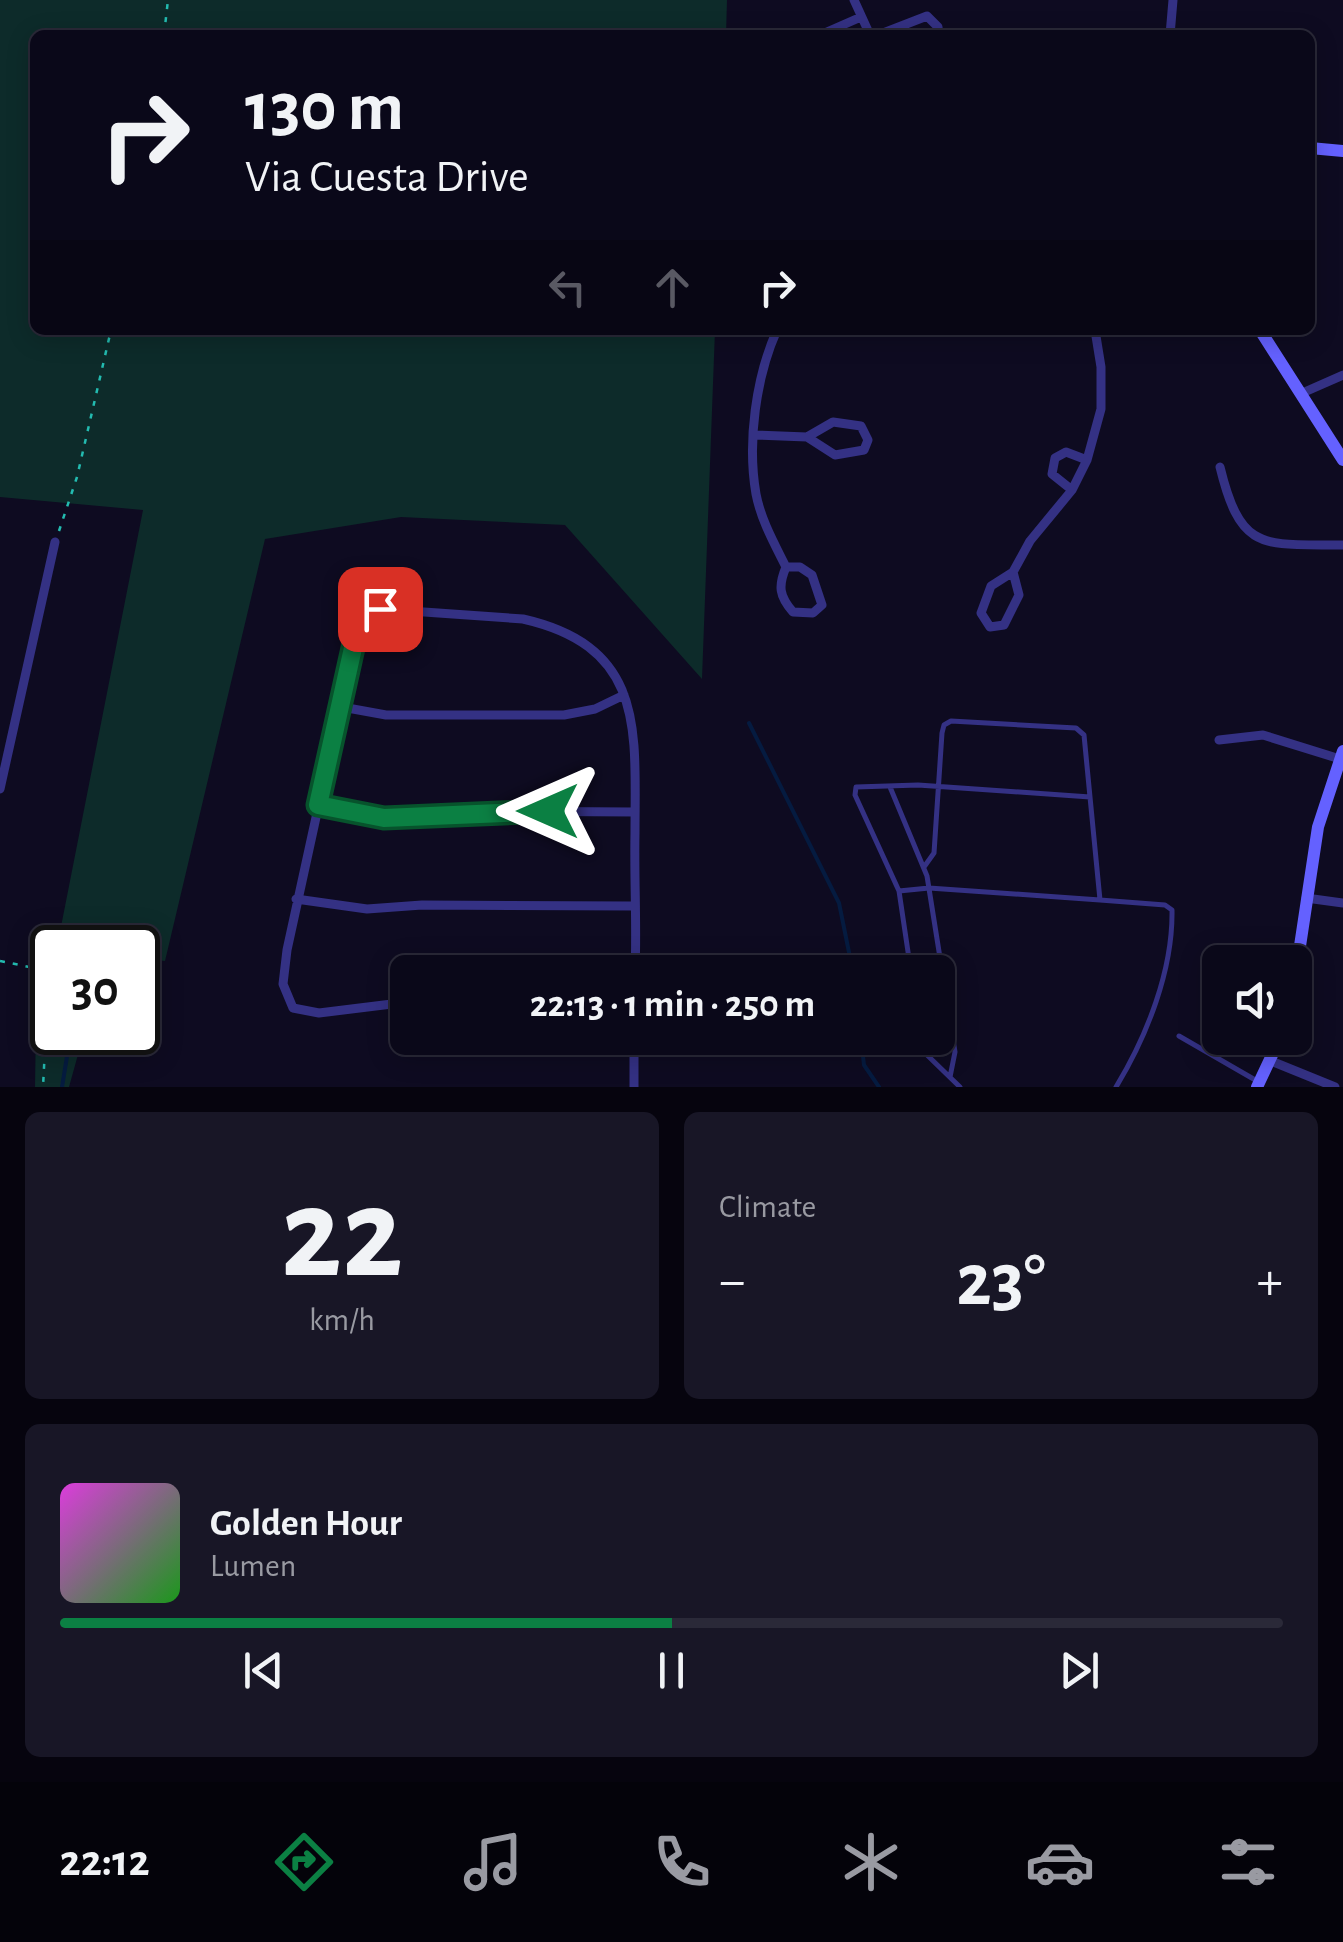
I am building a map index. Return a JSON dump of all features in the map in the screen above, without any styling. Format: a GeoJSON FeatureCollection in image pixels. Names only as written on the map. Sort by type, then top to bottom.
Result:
{"type":"FeatureCollection","features":[{"type":"Feature","properties":{"kind":"street"},"geometry":{"type":"LineString","coordinates":[[854,0],[868,30]]}},
{"type":"Feature","properties":{"kind":"street"},"geometry":{"type":"LineString","coordinates":[[1170,30],[1173,0]]}},
{"type":"Feature","properties":{"kind":"street"},"geometry":{"type":"LineString","coordinates":[[891,30],[927,16],[938,30]]}},
{"type":"Feature","properties":{"kind":"street"},"geometry":{"type":"LineString","coordinates":[[831,30],[861,17]]}},
{"type":"Feature","properties":{"kind":"street"},"geometry":{"type":"LineString","coordinates":[[1315,148],[1343,151]]}},
{"type":"Feature","properties":{"kind":"street"},"geometry":{"type":"LineString","coordinates":[[775,335],[760,376],[756,495],[767,529],[786,566],[780,582],[781,598],[793,612],[812,613],[822,605],[812,575],[800,567],[786,566]]}},
{"type":"Feature","properties":{"kind":"street"},"geometry":{"type":"LineString","coordinates":[[1012,572],[1019,595],[1004,625],[990,626],[981,614],[991,586],[1012,572],[1030,542],[1072,490],[1087,460],[1101,410],[1096,335]]}},
{"type":"Feature","properties":{"kind":"street"},"geometry":{"type":"LineString","coordinates":[[1263,335],[1343,460]]}},
{"type":"Feature","properties":{"kind":"street"},"geometry":{"type":"LineString","coordinates":[[1300,394],[1343,375]]}},
{"type":"Feature","properties":{"kind":"street"},"geometry":{"type":"LineString","coordinates":[[756,435],[808,437],[835,454],[861,453],[868,440],[861,426],[834,422],[808,437]]}},
{"type":"Feature","properties":{"kind":"street"},"geometry":{"type":"LineString","coordinates":[[1072,490],[1052,474],[1055,458],[1066,452],[1087,460]]}},
{"type":"Feature","properties":{"kind":"street"},"geometry":{"type":"LineString","coordinates":[[1220,467],[1233,515],[1256,536],[1278,544],[1343,545]]}},
{"type":"Feature","properties":{"kind":"street"},"geometry":{"type":"LineString","coordinates":[[0,789],[55,542]]}},
{"type":"Feature","properties":{"kind":"street"},"geometry":{"type":"LineString","coordinates":[[390,1004],[319,1013],[293,1008],[283,984],[296,899],[359,628],[372,612],[390,608],[544,624],[594,651],[616,678],[635,734],[635,955]]}},
{"type":"Feature","properties":{"kind":"street"},"geometry":{"type":"LineString","coordinates":[[342,707],[386,715],[564,715],[595,709],[624,696]]}},
{"type":"Feature","properties":{"kind":"street"},"geometry":{"type":"LineString","coordinates":[[0,728],[14,732]]}},
{"type":"Feature","properties":{"kind":"street"},"geometry":{"type":"LineString","coordinates":[[1219,740],[1263,735],[1342,755],[1318,827],[1300,945]]}},
{"type":"Feature","properties":{"kind":"street"},"geometry":{"type":"LineString","coordinates":[[318,805],[384,818],[470,811],[635,812]]}},
{"type":"Feature","properties":{"kind":"street"},"geometry":{"type":"LineString","coordinates":[[1306,898],[1343,902]]}},
{"type":"Feature","properties":{"kind":"street"},"geometry":{"type":"LineString","coordinates":[[296,899],[367,910],[438,905],[634,906]]}},
{"type":"Feature","properties":{"kind":"street"},"geometry":{"type":"LineString","coordinates":[[634,1055],[634,1087]]}},
{"type":"Feature","properties":{"kind":"street"},"geometry":{"type":"LineString","coordinates":[[1259,1085],[1273,1055]]}},
{"type":"Feature","properties":{"kind":"street"},"geometry":{"type":"LineString","coordinates":[[1271,1061],[1335,1087]]}},
{"type":"Feature","properties":{"kind":"lane"},"geometry":{"type":"LineString","coordinates":[[924,867],[934,853],[944,724],[952,721],[1076,728],[1084,734],[1100,900]]}},
{"type":"Feature","properties":{"kind":"lane"},"geometry":{"type":"LineString","coordinates":[[908,955],[898,891],[854,794],[856,787],[938,787],[1090,797]]}},
{"type":"Feature","properties":{"kind":"lane"},"geometry":{"type":"LineString","coordinates":[[890,787],[929,888],[955,1052],[950,1077]]}},
{"type":"Feature","properties":{"kind":"lane"},"geometry":{"type":"LineString","coordinates":[[898,891],[929,888],[1165,905],[1172,910],[1162,980],[1136,1055],[1116,1087]]}},
{"type":"Feature","properties":{"kind":"lane"},"geometry":{"type":"LineString","coordinates":[[1180,1036],[1259,1085]]}},
{"type":"Feature","properties":{"kind":"lane"},"geometry":{"type":"LineString","coordinates":[[927,1055],[960,1087]]}},
{"type":"Feature","properties":{"kind":"path"},"geometry":{"type":"LineString","coordinates":[[165,30],[168,0]]}},
{"type":"Feature","properties":{"kind":"path"},"geometry":{"type":"LineString","coordinates":[[55,542],[77,477],[111,335]]}},
{"type":"Feature","properties":{"kind":"path"},"geometry":{"type":"LineString","coordinates":[[0,961],[49,972],[43,1087]]}},
{"type":"Feature","properties":{"kind":"green space"},"geometry":{"type":"Polygon","coordinates":[[[0,0],[727,0],[726,30],[30,30],[30,335],[715,335],[702,679],[565,525],[401,517],[265,539],[165,961],[160,960],[160,925],[61,925],[143,510],[0,497],[0,0]]]}},
{"type":"Feature","properties":{"kind":"green space"},"geometry":{"type":"Polygon","coordinates":[[[36,1055],[78,1055],[69,1087],[35,1087],[36,1055]]]}},
{"type":"Feature","properties":{"kind":"waterway"},"geometry":{"type":"LineString","coordinates":[[749,723],[839,903],[850,955]]}},
{"type":"Feature","properties":{"kind":"waterway"},"geometry":{"type":"LineString","coordinates":[[62,1087],[67,1055]]}},
{"type":"Feature","properties":{"kind":"waterway"},"geometry":{"type":"LineString","coordinates":[[863,1055],[864,1065],[879,1087]]}},
{"type":"Feature","properties":{"kind":"route"},"geometry":{"type":"LineString","coordinates":[[380,609],[366,618],[355,639],[318,805],[384,818],[470,811],[548,811]]}}]}
